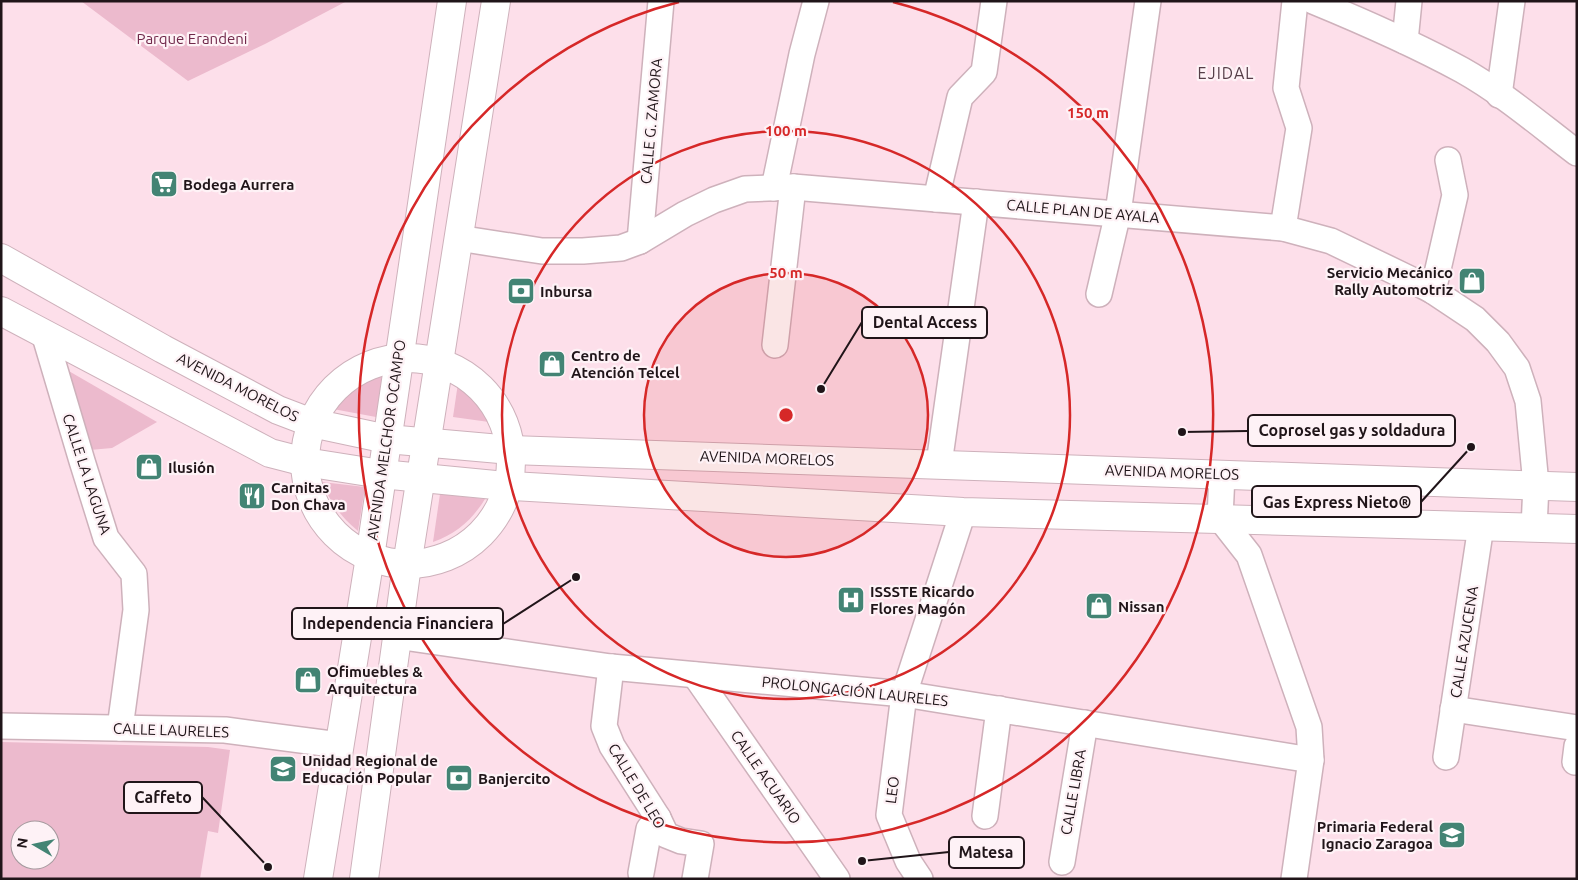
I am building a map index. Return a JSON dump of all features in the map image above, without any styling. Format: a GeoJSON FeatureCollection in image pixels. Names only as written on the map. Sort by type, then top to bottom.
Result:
{"type":"FeatureCollection","features":[{"type":"Feature","properties":{"kind":"main road","name":"AVENIDA MELCHOR OCAMPO"},"geometry":{"type":"LineString","coordinates":[[318,879],[370,557],[452,1]]}},
{"type":"Feature","properties":{"kind":"main road"},"geometry":{"type":"LineString","coordinates":[[364,879],[396,636],[496,1]]}},
{"type":"Feature","properties":{"kind":"main road","name":"AVENIDA MORELOS"},"geometry":{"type":"LineString","coordinates":[[1,258],[162,349],[278,410],[312,423],[387,439],[510,450],[1577,487]]}},
{"type":"Feature","properties":{"kind":"main road"},"geometry":{"type":"LineString","coordinates":[[1,311],[270,452],[305,462],[381,474],[508,485],[963,512],[1577,529]]}},
{"type":"Feature","properties":{"kind":"main road"},"geometry":{"type":"LineString","coordinates":[[399,358],[418,358],[438,362],[459,371],[477,384],[492,401],[504,424],[510,450],[511,468],[508,485],[495,517],[471,543],[441,559],[407,565],[388,563],[352,548],[341,540],[323,520],[307,482],[305,462],[307,442],[312,423],[326,398],[346,378],[371,365],[399,358]]}},
{"type":"Feature","properties":{"kind":"main road"},"geometry":{"type":"LineString","coordinates":[[327,824],[370,832]]}},
{"type":"Feature","properties":{"kind":"street","name":"CALLE G. ZAMORA"},"geometry":{"type":"LineString","coordinates":[[640,241],[661,1]]}},
{"type":"Feature","properties":{"kind":"street"},"geometry":{"type":"LineString","coordinates":[[775,345],[784,187],[802,54],[816,1]]}},
{"type":"Feature","properties":{"kind":"street"},"geometry":{"type":"LineString","coordinates":[[936,199],[960,97],[984,72],[994,1]]}},
{"type":"Feature","properties":{"kind":"street"},"geometry":{"type":"LineString","coordinates":[[1098,294],[1118,213],[1148,1]]}},
{"type":"Feature","properties":{"kind":"street"},"geometry":{"type":"LineString","coordinates":[[1283,228],[1299,128],[1286,88],[1295,1]]}},
{"type":"Feature","properties":{"kind":"street"},"geometry":{"type":"LineString","coordinates":[[1313,1],[1405,41],[1463,71],[1500,95],[1577,153]]}},
{"type":"Feature","properties":{"kind":"street"},"geometry":{"type":"LineString","coordinates":[[1405,41],[1409,1]]}},
{"type":"Feature","properties":{"kind":"street"},"geometry":{"type":"LineString","coordinates":[[1500,95],[1512,1]]}},
{"type":"Feature","properties":{"kind":"street"},"geometry":{"type":"LineString","coordinates":[[1433,291],[1455,194],[1448,160]]}},
{"type":"Feature","properties":{"kind":"street","name":"CALLE PLAN DE AYALA"},"geometry":{"type":"LineString","coordinates":[[458,238],[542,251],[583,251],[621,248],[640,241],[685,214],[714,200],[745,189],[784,187],[1283,228],[1331,241],[1433,291],[1475,319],[1498,342],[1518,368],[1528,401],[1536,485],[1534,528]]}},
{"type":"Feature","properties":{"kind":"street"},"geometry":{"type":"LineString","coordinates":[[939,464],[976,202]]}},
{"type":"Feature","properties":{"kind":"street","name":"CALLE LA LAGUNA"},"geometry":{"type":"LineString","coordinates":[[44,333],[106,538],[134,574],[136,610],[120,728]]}},
{"type":"Feature","properties":{"kind":"street"},"geometry":{"type":"LineString","coordinates":[[1222,474],[1220,518],[1249,556],[1309,727],[1311,760],[1294,879]]}},
{"type":"Feature","properties":{"kind":"street","name":"LEO"},"geometry":{"type":"LineString","coordinates":[[920,879],[908,861],[889,815],[904,694],[963,512]]}},
{"type":"Feature","properties":{"kind":"street","name":"CALLE AZUCENA"},"geometry":{"type":"LineString","coordinates":[[1446,757],[1482,526]]}},
{"type":"Feature","properties":{"kind":"street","name":"PROLONGACIÓN LAURELES"},"geometry":{"type":"LineString","coordinates":[[396,636],[611,667],[904,694],[1311,760]]}},
{"type":"Feature","properties":{"kind":"street","name":"CALLE DE LEO"},"geometry":{"type":"LineString","coordinates":[[611,667],[604,726],[612,746],[658,818],[666,835],[681,841],[700,844],[695,879]]}},
{"type":"Feature","properties":{"kind":"street","name":"CALLE ACUARIO"},"geometry":{"type":"LineString","coordinates":[[695,675],[837,879]]}},
{"type":"Feature","properties":{"kind":"street"},"geometry":{"type":"LineString","coordinates":[[984,816],[999,709]]}},
{"type":"Feature","properties":{"kind":"street"},"geometry":{"type":"LineString","coordinates":[[1453,709],[1577,728]]}},
{"type":"Feature","properties":{"kind":"street","name":"CALLE LIBRA"},"geometry":{"type":"LineString","coordinates":[[1062,862],[1085,723]]}},
{"type":"Feature","properties":{"kind":"street","name":"CALLE LAURELES"},"geometry":{"type":"LineString","coordinates":[[1,726],[225,730],[339,745]]}},
{"type":"Feature","properties":{"kind":"street"},"geometry":{"type":"LineString","coordinates":[[1577,746],[1575,762],[1577,762]]}},
{"type":"Feature","properties":{"kind":"street"},"geometry":{"type":"LineString","coordinates":[[642,873],[649,829],[658,818]]}},
{"type":"Feature","properties":{"kind":"green space","name":"Parque Erandeni"},"geometry":{"type":"Polygon","coordinates":[[[81,1],[347,1],[265,44],[188,81],[81,1]]]}},
{"type":"Feature","properties":{"kind":"green space"},"geometry":{"type":"Polygon","coordinates":[[[67,370],[157,422],[112,448],[90,450],[67,370]]]}},
{"type":"Feature","properties":{"kind":"green space"},"geometry":{"type":"Polygon","coordinates":[[[383,371],[376,417],[333,409],[355,386],[383,371]]]}},
{"type":"Feature","properties":{"kind":"green space"},"geometry":{"type":"Polygon","coordinates":[[[458,383],[477,400],[489,422],[453,417],[458,383]]]}},
{"type":"Feature","properties":{"kind":"green space"},"geometry":{"type":"Polygon","coordinates":[[[322,482],[365,487],[358,531],[337,509],[322,482]]]}},
{"type":"Feature","properties":{"kind":"green space"},"geometry":{"type":"Polygon","coordinates":[[[440,494],[485,499],[463,525],[449,535],[433,542],[440,494]]]}},
{"type":"Feature","properties":{"kind":"green space"},"geometry":{"type":"Polygon","coordinates":[[[1,742],[208,747],[230,750],[218,833],[208,831],[200,879],[1,879],[1,742]]]}},
{"type":"Feature","properties":{"kind":"place","name":"Bodega Aurrera"},"geometry":{"type":"Point","coordinates":[164,184]}},
{"type":"Feature","properties":{"kind":"place","name":"Servicio Mecánico Rally Automotriz"},"geometry":{"type":"Point","coordinates":[1472,281]}},
{"type":"Feature","properties":{"kind":"place","name":"Inbursa"},"geometry":{"type":"Point","coordinates":[521,291]}},
{"type":"Feature","properties":{"kind":"place","name":"Centro de Atención Telcel"},"geometry":{"type":"Point","coordinates":[552,364]}},
{"type":"Feature","properties":{"kind":"place","name":"Dental Access"},"geometry":{"type":"Point","coordinates":[821,389]}},
{"type":"Feature","properties":{"kind":"place","name":"Coprosel gas y soldadura"},"geometry":{"type":"Point","coordinates":[1182,432]}},
{"type":"Feature","properties":{"kind":"place","name":"Gas Express Nieto®"},"geometry":{"type":"Point","coordinates":[1471,447]}},
{"type":"Feature","properties":{"kind":"place","name":"Ilusión"},"geometry":{"type":"Point","coordinates":[149,467]}},
{"type":"Feature","properties":{"kind":"place","name":"Carnitas Don Chava"},"geometry":{"type":"Point","coordinates":[252,496]}},
{"type":"Feature","properties":{"kind":"place","name":"Independencia Financiera"},"geometry":{"type":"Point","coordinates":[576,577]}},
{"type":"Feature","properties":{"kind":"place","name":"ISSSTE Ricardo Flores Magón"},"geometry":{"type":"Point","coordinates":[851,600]}},
{"type":"Feature","properties":{"kind":"place","name":"Nissan"},"geometry":{"type":"Point","coordinates":[1099,606]}},
{"type":"Feature","properties":{"kind":"place","name":"Ofimuebles & Arquitectura"},"geometry":{"type":"Point","coordinates":[308,680]}},
{"type":"Feature","properties":{"kind":"place","name":"Unidad Regional de Educación Popular"},"geometry":{"type":"Point","coordinates":[283,769]}},
{"type":"Feature","properties":{"kind":"place","name":"Banjercito"},"geometry":{"type":"Point","coordinates":[459,778]}},
{"type":"Feature","properties":{"kind":"place","name":"Primaria Federal Ignacio Zaragoa"},"geometry":{"type":"Point","coordinates":[1452,835]}},
{"type":"Feature","properties":{"kind":"place","name":"Matesa"},"geometry":{"type":"Point","coordinates":[862,861]}},
{"type":"Feature","properties":{"kind":"place","name":"Caffeto"},"geometry":{"type":"Point","coordinates":[268,867]}},
{"type":"Feature","properties":{"kind":"district","name":"EJIDAL"},"geometry":{"type":"Point","coordinates":[1226,73]}}]}
